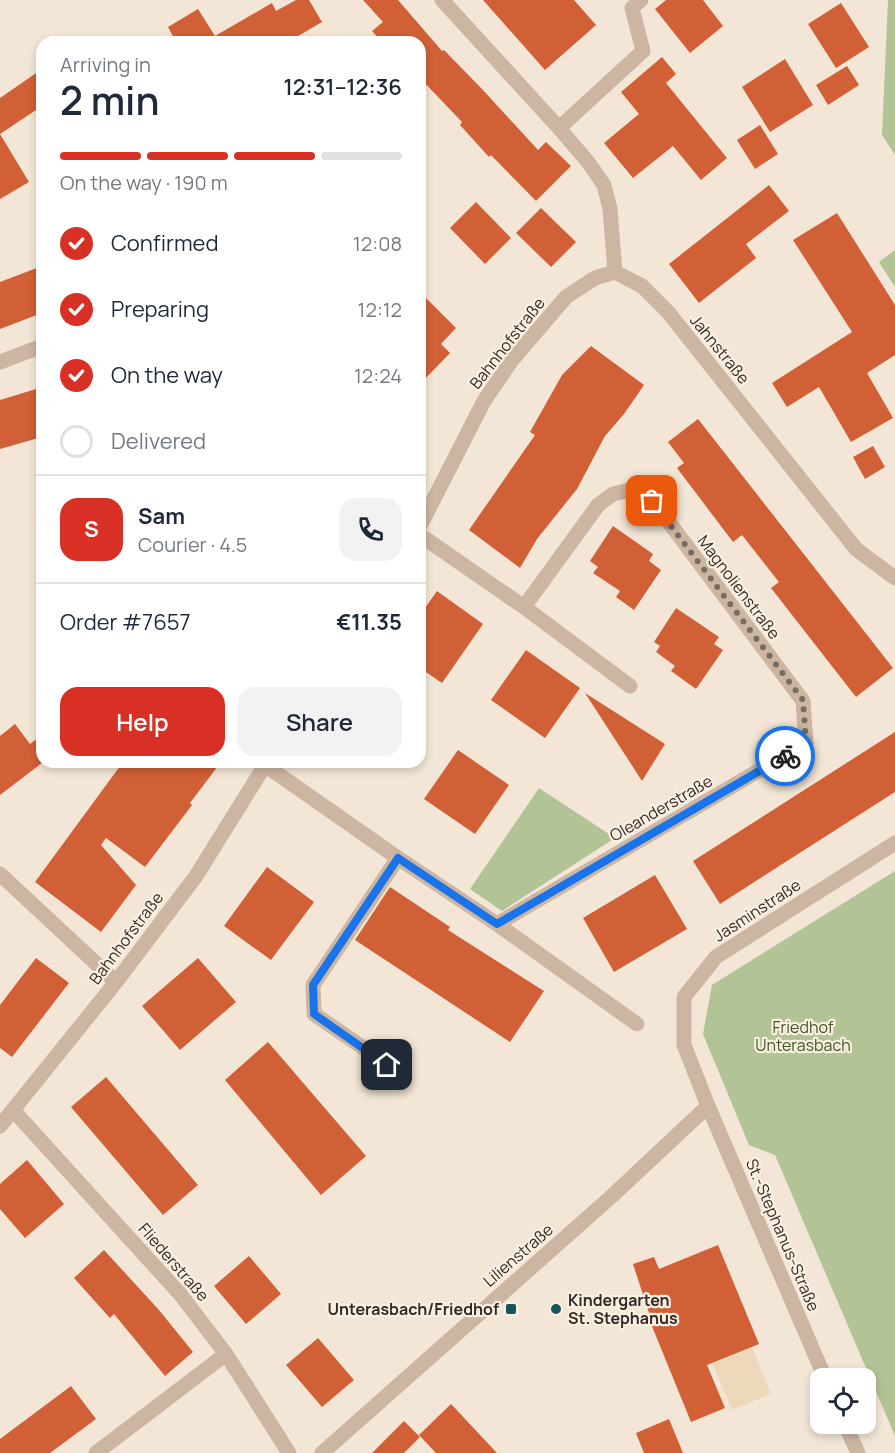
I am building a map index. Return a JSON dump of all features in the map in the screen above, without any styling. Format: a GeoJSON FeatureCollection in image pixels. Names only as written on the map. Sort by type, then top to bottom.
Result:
{"type":"FeatureCollection","features":[{"type":"Feature","properties":{"kind":"street"},"geometry":{"type":"LineString","coordinates":[[442,0],[559,128],[604,185],[610,209],[615,272]]}},
{"type":"Feature","properties":{"kind":"street"},"geometry":{"type":"LineString","coordinates":[[559,128],[643,51],[632,8],[641,0]]}},
{"type":"Feature","properties":{"kind":"street","name":"Bahnhofstraße"},"geometry":{"type":"LineString","coordinates":[[426,514],[484,401],[512,360],[566,297],[595,278],[615,272]]}},
{"type":"Feature","properties":{"kind":"street","name":"Jahnstraße"},"geometry":{"type":"LineString","coordinates":[[615,272],[642,286],[668,312],[856,549],[895,578]]}},
{"type":"Feature","properties":{"kind":"street"},"geometry":{"type":"LineString","coordinates":[[0,362],[36,348]]}},
{"type":"Feature","properties":{"kind":"street","name":"Magnolienstraße"},"geometry":{"type":"LineString","coordinates":[[524,607],[598,505],[613,494],[634,489],[652,501],[803,700]]}},
{"type":"Feature","properties":{"kind":"street"},"geometry":{"type":"LineString","coordinates":[[426,539],[524,607],[630,686]]}},
{"type":"Feature","properties":{"kind":"street","name":"Oleanderstraße"},"geometry":{"type":"LineString","coordinates":[[497,924],[806,743],[803,700]]}},
{"type":"Feature","properties":{"kind":"street","name":"Bahnhofstraße"},"geometry":{"type":"LineString","coordinates":[[0,1126],[116,982],[196,876],[263,768]]}},
{"type":"Feature","properties":{"kind":"street"},"geometry":{"type":"LineString","coordinates":[[273,768],[637,1024]]}},
{"type":"Feature","properties":{"kind":"street","name":"Jasminstraße"},"geometry":{"type":"LineString","coordinates":[[708,1106],[684,1045],[684,997],[716,957],[895,843]]}},
{"type":"Feature","properties":{"kind":"street"},"geometry":{"type":"LineString","coordinates":[[387,1065],[314,1014],[313,985],[398,858]]}},
{"type":"Feature","properties":{"kind":"street"},"geometry":{"type":"LineString","coordinates":[[0,874],[116,982]]}},
{"type":"Feature","properties":{"kind":"street","name":"St.-Stephanus-Straße"},"geometry":{"type":"LineString","coordinates":[[708,1106],[821,1368]]}},
{"type":"Feature","properties":{"kind":"street","name":"Lilienstraße"},"geometry":{"type":"LineString","coordinates":[[322,1453],[612,1196],[708,1106]]}},
{"type":"Feature","properties":{"kind":"street","name":"Fliederstraße"},"geometry":{"type":"LineString","coordinates":[[13,1110],[180,1294],[226,1354],[289,1453]]}},
{"type":"Feature","properties":{"kind":"street"},"geometry":{"type":"LineString","coordinates":[[96,1453],[226,1354]]}},
{"type":"Feature","properties":{"kind":"street"},"geometry":{"type":"LineString","coordinates":[[849,1434],[858,1453]]}},
{"type":"Feature","properties":{"kind":"green space"},"geometry":{"type":"Polygon","coordinates":[[[888,0],[895,0],[895,155],[882,135],[888,0]]]}},
{"type":"Feature","properties":{"kind":"green space"},"geometry":{"type":"Polygon","coordinates":[[[895,250],[895,287],[879,262],[895,250]]]}},
{"type":"Feature","properties":{"kind":"green space"},"geometry":{"type":"Polygon","coordinates":[[[539,788],[615,838],[502,911],[470,889],[539,788]]]}},
{"type":"Feature","properties":{"kind":"green space","name":"Friedhof Unterasbach"},"geometry":{"type":"Polygon","coordinates":[[[895,871],[895,1436],[876,1392],[876,1368],[866,1368],[775,1155],[749,1145],[703,1034],[712,985],[895,871]]]}},
{"type":"Feature","properties":{"kind":"shaded area"},"geometry":{"type":"Polygon","coordinates":[[[752,1347],[771,1394],[732,1410],[712,1363],[752,1347]]]}},
{"type":"Feature","properties":{"kind":"building"},"geometry":{"type":"Polygon","coordinates":[[[296,0],[309,0],[322,22],[298,36],[215,36],[272,3],[276,11],[296,0]]]}},
{"type":"Feature","properties":{"kind":"building"},"geometry":{"type":"Polygon","coordinates":[[[363,0],[398,0],[442,51],[444,50],[482,89],[538,150],[546,142],[571,166],[536,201],[491,155],[489,157],[460,125],[462,122],[426,84],[426,36],[377,36],[372,31],[383,22],[363,0]]]}},
{"type":"Feature","properties":{"kind":"building"},"geometry":{"type":"Polygon","coordinates":[[[483,0],[574,0],[596,25],[545,70],[483,0]]]}},
{"type":"Feature","properties":{"kind":"building"},"geometry":{"type":"Polygon","coordinates":[[[666,0],[703,0],[723,26],[690,53],[655,9],[666,0]]]}},
{"type":"Feature","properties":{"kind":"building"},"geometry":{"type":"Polygon","coordinates":[[[841,3],[869,47],[836,68],[808,24],[841,3]]]}},
{"type":"Feature","properties":{"kind":"building"},"geometry":{"type":"Polygon","coordinates":[[[198,9],[215,36],[173,36],[168,27],[198,9]]]}},
{"type":"Feature","properties":{"kind":"building"},"geometry":{"type":"Polygon","coordinates":[[[662,57],[676,74],[666,83],[727,158],[701,180],[673,146],[633,178],[604,143],[639,114],[621,92],[662,57]]]}},
{"type":"Feature","properties":{"kind":"building"},"geometry":{"type":"Polygon","coordinates":[[[785,59],[813,105],[770,132],[742,87],[785,59]]]}},
{"type":"Feature","properties":{"kind":"building"},"geometry":{"type":"Polygon","coordinates":[[[847,66],[859,85],[828,105],[816,85],[847,66]]]}},
{"type":"Feature","properties":{"kind":"building"},"geometry":{"type":"Polygon","coordinates":[[[36,73],[36,110],[0,134],[0,98],[36,73]]]}},
{"type":"Feature","properties":{"kind":"building"},"geometry":{"type":"Polygon","coordinates":[[[760,125],[778,154],[755,169],[737,140],[760,125]]]}},
{"type":"Feature","properties":{"kind":"building"},"geometry":{"type":"Polygon","coordinates":[[[0,134],[29,182],[0,199],[0,134]]]}},
{"type":"Feature","properties":{"kind":"building"},"geometry":{"type":"Polygon","coordinates":[[[769,185],[789,211],[746,244],[756,258],[699,303],[669,264],[769,185]]]}},
{"type":"Feature","properties":{"kind":"building"},"geometry":{"type":"Polygon","coordinates":[[[476,202],[511,238],[485,264],[450,228],[476,202]]]}},
{"type":"Feature","properties":{"kind":"building"},"geometry":{"type":"Polygon","coordinates":[[[541,208],[576,242],[551,267],[516,233],[541,208]]]}},
{"type":"Feature","properties":{"kind":"building"},"geometry":{"type":"Polygon","coordinates":[[[837,213],[895,305],[895,355],[867,373],[893,418],[851,442],[819,387],[787,407],[772,383],[852,332],[793,240],[837,213]]]}},
{"type":"Feature","properties":{"kind":"building"},"geometry":{"type":"Polygon","coordinates":[[[36,268],[36,315],[0,329],[0,282],[36,268]]]}},
{"type":"Feature","properties":{"kind":"building"},"geometry":{"type":"Polygon","coordinates":[[[426,298],[456,328],[441,344],[450,353],[426,378],[426,298]]]}},
{"type":"Feature","properties":{"kind":"building"},"geometry":{"type":"Polygon","coordinates":[[[591,346],[644,385],[605,436],[577,489],[537,539],[520,568],[469,530],[535,435],[530,432],[562,375],[591,346]]]}},
{"type":"Feature","properties":{"kind":"building"},"geometry":{"type":"Polygon","coordinates":[[[36,389],[36,439],[0,449],[0,400],[36,389]]]}},
{"type":"Feature","properties":{"kind":"building"},"geometry":{"type":"Polygon","coordinates":[[[698,419],[893,668],[856,697],[771,588],[779,582],[742,535],[733,542],[677,468],[684,463],[668,442],[698,419]]]}},
{"type":"Feature","properties":{"kind":"building"},"geometry":{"type":"Polygon","coordinates":[[[873,446],[885,467],[865,479],[853,457],[873,446]]]}},
{"type":"Feature","properties":{"kind":"building"},"geometry":{"type":"Polygon","coordinates":[[[613,526],[653,554],[649,561],[661,570],[634,610],[616,597],[620,591],[593,573],[598,567],[590,561],[613,526]]]}},
{"type":"Feature","properties":{"kind":"building"},"geometry":{"type":"Polygon","coordinates":[[[437,591],[483,624],[442,683],[426,672],[426,607],[437,591]]]}},
{"type":"Feature","properties":{"kind":"building"},"geometry":{"type":"Polygon","coordinates":[[[676,608],[719,637],[714,644],[723,650],[696,689],[671,671],[675,666],[656,652],[660,646],[654,642],[676,608]]]}},
{"type":"Feature","properties":{"kind":"building"},"geometry":{"type":"Polygon","coordinates":[[[526,650],[580,688],[545,738],[491,700],[526,650]]]}},
{"type":"Feature","properties":{"kind":"building"},"geometry":{"type":"Polygon","coordinates":[[[585,693],[665,744],[642,781],[585,693]]]}},
{"type":"Feature","properties":{"kind":"building"},"geometry":{"type":"Polygon","coordinates":[[[15,724],[30,744],[36,740],[36,768],[0,795],[0,736],[15,724]]]}},
{"type":"Feature","properties":{"kind":"building"},"geometry":{"type":"Polygon","coordinates":[[[895,732],[895,792],[720,904],[693,861],[895,732]]]}},
{"type":"Feature","properties":{"kind":"building"},"geometry":{"type":"Polygon","coordinates":[[[458,750],[509,785],[475,834],[424,799],[458,750]]]}},
{"type":"Feature","properties":{"kind":"building"},"geometry":{"type":"Polygon","coordinates":[[[119,768],[216,768],[190,803],[192,805],[145,867],[106,838],[101,845],[136,885],[101,932],[35,882],[119,768]]]}},
{"type":"Feature","properties":{"kind":"building"},"geometry":{"type":"Polygon","coordinates":[[[267,867],[314,902],[271,960],[224,926],[267,867]]]}},
{"type":"Feature","properties":{"kind":"building"},"geometry":{"type":"Polygon","coordinates":[[[655,875],[687,929],[614,972],[583,918],[655,875]]]}},
{"type":"Feature","properties":{"kind":"building"},"geometry":{"type":"Polygon","coordinates":[[[390,887],[450,927],[448,930],[544,991],[510,1042],[355,940],[390,887]]]}},
{"type":"Feature","properties":{"kind":"building"},"geometry":{"type":"Polygon","coordinates":[[[36,958],[69,983],[12,1057],[0,1048],[0,1005],[36,958]]]}},
{"type":"Feature","properties":{"kind":"building"},"geometry":{"type":"Polygon","coordinates":[[[198,958],[236,1002],[180,1050],[142,1006],[198,958]]]}},
{"type":"Feature","properties":{"kind":"building"},"geometry":{"type":"Polygon","coordinates":[[[268,1042],[366,1156],[321,1195],[225,1080],[268,1042]]]}},
{"type":"Feature","properties":{"kind":"building"},"geometry":{"type":"Polygon","coordinates":[[[106,1077],[198,1185],[163,1215],[71,1107],[106,1077]]]}},
{"type":"Feature","properties":{"kind":"building"},"geometry":{"type":"Polygon","coordinates":[[[27,1160],[64,1204],[25,1238],[0,1209],[0,1184],[27,1160]]]}},
{"type":"Feature","properties":{"kind":"building"},"geometry":{"type":"Polygon","coordinates":[[[718,1245],[759,1344],[707,1365],[725,1408],[691,1422],[647,1314],[649,1313],[633,1264],[654,1257],[659,1269],[718,1245]]]}},
{"type":"Feature","properties":{"kind":"building"},"geometry":{"type":"Polygon","coordinates":[[[104,1250],[159,1310],[193,1352],[165,1376],[114,1314],[110,1318],[74,1278],[104,1250]]]}},
{"type":"Feature","properties":{"kind":"building"},"geometry":{"type":"Polygon","coordinates":[[[249,1256],[281,1294],[246,1324],[214,1286],[249,1256]]]}},
{"type":"Feature","properties":{"kind":"building"},"geometry":{"type":"Polygon","coordinates":[[[318,1338],[354,1380],[322,1407],[286,1365],[318,1338]]]}},
{"type":"Feature","properties":{"kind":"building"},"geometry":{"type":"Polygon","coordinates":[[[71,1386],[96,1419],[50,1453],[0,1453],[0,1439],[71,1386]]]}},
{"type":"Feature","properties":{"kind":"building"},"geometry":{"type":"Polygon","coordinates":[[[451,1404],[497,1453],[436,1453],[419,1435],[451,1404]]]}},
{"type":"Feature","properties":{"kind":"building"},"geometry":{"type":"Polygon","coordinates":[[[669,1419],[683,1453],[644,1453],[636,1433],[669,1419]]]}},
{"type":"Feature","properties":{"kind":"building"},"geometry":{"type":"Polygon","coordinates":[[[404,1421],[420,1437],[404,1453],[372,1453],[404,1421]]]}},
{"type":"Feature","properties":{"kind":"way so far"},"geometry":{"type":"LineString","coordinates":[[652,501],[803,700],[806,743],[785,756]]}},
{"type":"Feature","properties":{"kind":"place","name":"Unterasbach/Friedhof"},"geometry":{"type":"Point","coordinates":[511,1309]}},
{"type":"Feature","properties":{"kind":"place","name":"Kindergarten St. Stephanus"},"geometry":{"type":"Point","coordinates":[556,1309]}},
{"type":"Feature","properties":{"kind":"route"},"geometry":{"type":"LineString","coordinates":[[387,1065],[314,1014],[313,985],[398,858],[497,924],[785,756]]}}]}
